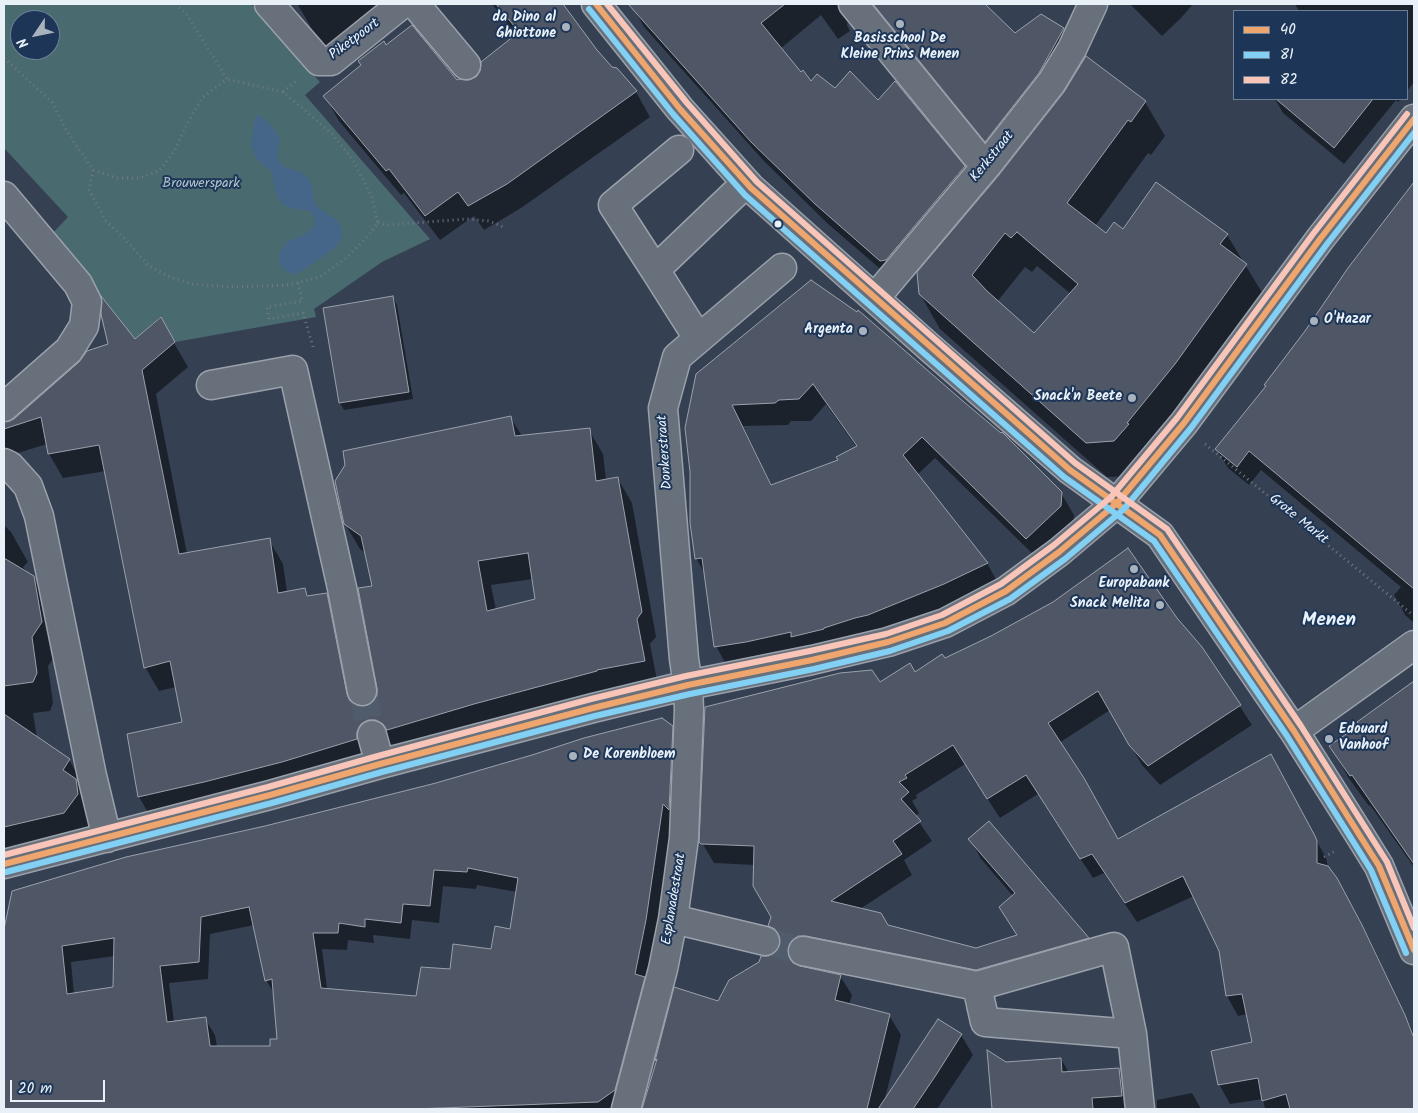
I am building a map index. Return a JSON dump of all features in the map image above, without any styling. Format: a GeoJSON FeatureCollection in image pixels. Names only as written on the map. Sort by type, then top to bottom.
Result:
{"type":"FeatureCollection","features":[{"type":"Feature","properties":{"kind":"street","name":"Piketpoort"},"geometry":{"type":"LineString","coordinates":[[269,4],[319,61],[331,61],[402,4]]}},
{"type":"Feature","properties":{"kind":"street"},"geometry":{"type":"LineString","coordinates":[[415,4],[466,65]]}},
{"type":"Feature","properties":{"kind":"street"},"geometry":{"type":"LineString","coordinates":[[596,4],[680,109],[746,183],[1070,470],[1160,535],[1294,731],[1379,866],[1412,945]]}},
{"type":"Feature","properties":{"kind":"street"},"geometry":{"type":"LineString","coordinates":[[853,4],[975,154],[987,165]]}},
{"type":"Feature","properties":{"kind":"street","name":"Kerkstraat"},"geometry":{"type":"LineString","coordinates":[[875,298],[987,165],[1052,82],[1072,49],[1093,4]]}},
{"type":"Feature","properties":{"kind":"street"},"geometry":{"type":"LineString","coordinates":[[4,864],[270,795],[380,764],[688,685],[812,660],[888,642],[945,623],[1006,591],[1059,552],[1117,503],[1184,423],[1320,239],[1412,126]]}},
{"type":"Feature","properties":{"kind":"street"},"geometry":{"type":"LineString","coordinates":[[679,150],[613,205],[698,338]]}},
{"type":"Feature","properties":{"kind":"street"},"geometry":{"type":"LineString","coordinates":[[655,270],[746,183]]}},
{"type":"Feature","properties":{"kind":"street"},"geometry":{"type":"LineString","coordinates":[[4,196],[78,284],[87,302],[84,326],[69,350],[4,408]]}},
{"type":"Feature","properties":{"kind":"street","name":"Donkerstraat"},"geometry":{"type":"LineString","coordinates":[[688,685],[684,659],[663,408],[677,357],[782,268]]}},
{"type":"Feature","properties":{"kind":"street"},"geometry":{"type":"LineString","coordinates":[[210,385],[293,370],[342,588],[362,691]]}},
{"type":"Feature","properties":{"kind":"street"},"geometry":{"type":"LineString","coordinates":[[4,463],[10,466],[28,486],[39,516],[92,776],[107,838]]}},
{"type":"Feature","properties":{"kind":"street"},"geometry":{"type":"LineString","coordinates":[[1294,731],[1414,645]]}},
{"type":"Feature","properties":{"kind":"street","name":"Esplanadestraat"},"geometry":{"type":"LineString","coordinates":[[626,1109],[663,969],[673,919],[684,838],[690,710],[688,685]]}},
{"type":"Feature","properties":{"kind":"street"},"geometry":{"type":"LineString","coordinates":[[372,735],[380,764]]}},
{"type":"Feature","properties":{"kind":"street"},"geometry":{"type":"LineString","coordinates":[[673,919],[765,941]]}},
{"type":"Feature","properties":{"kind":"street"},"geometry":{"type":"LineString","coordinates":[[803,951],[976,986],[1114,947],[1132,1034],[1140,1109]]}},
{"type":"Feature","properties":{"kind":"street"},"geometry":{"type":"LineString","coordinates":[[976,986],[984,1022],[1132,1034]]}},
{"type":"Feature","properties":{"kind":"path"},"geometry":{"type":"LineString","coordinates":[[176,4],[187,14],[227,79],[283,92],[332,134],[353,160],[372,197],[378,223]]}},
{"type":"Feature","properties":{"kind":"path"},"geometry":{"type":"LineString","coordinates":[[4,58],[52,102],[66,130],[93,170],[117,178],[139,178],[159,170],[174,152],[202,98],[227,79]]}},
{"type":"Feature","properties":{"kind":"path"},"geometry":{"type":"LineString","coordinates":[[93,170],[89,190],[106,221],[149,266],[172,278],[192,284],[230,287],[267,286],[298,283],[320,277],[339,263],[368,236],[378,223]]}},
{"type":"Feature","properties":{"kind":"path"},"geometry":{"type":"LineString","coordinates":[[378,223],[386,225],[467,219],[489,221],[506,228]]}},
{"type":"Feature","properties":{"kind":"path"},"geometry":{"type":"LineString","coordinates":[[298,283],[302,301],[267,307],[269,319],[304,313]]}},
{"type":"Feature","properties":{"kind":"path","name":"Grote Markt"},"geometry":{"type":"LineString","coordinates":[[1184,423],[1193,434],[1414,615]]}},
{"type":"Feature","properties":{"kind":"green space","name":"Brouwerspark"},"geometry":{"type":"Polygon","coordinates":[[[4,4],[251,4],[320,82],[305,95],[430,239],[382,262],[314,309],[316,317],[175,342],[160,317],[109,362],[109,348],[96,299],[101,296],[76,262],[50,236],[68,217],[4,148],[4,4]]]}},
{"type":"Feature","properties":{"kind":"water"},"geometry":{"type":"Polygon","coordinates":[[[257,114],[268,122],[280,138],[277,155],[279,161],[284,167],[305,175],[311,183],[314,202],[319,208],[339,222],[342,231],[342,238],[336,247],[302,271],[294,274],[286,271],[279,263],[280,252],[287,242],[305,234],[313,227],[315,220],[310,211],[289,208],[281,203],[275,191],[272,172],[257,159],[251,146],[257,114]]]}},
{"type":"Feature","properties":{"kind":"building"},"geometry":{"type":"Polygon","coordinates":[[[496,4],[563,4],[597,50],[612,67],[617,68],[637,91],[507,184],[468,206],[458,192],[425,216],[389,169],[386,171],[323,96],[361,65],[358,61],[384,41],[386,45],[412,25],[457,80],[468,80],[476,77],[480,71],[481,62],[519,32],[496,4]]]}},
{"type":"Feature","properties":{"kind":"building"},"geometry":{"type":"Polygon","coordinates":[[[628,4],[785,4],[761,23],[801,72],[803,70],[811,81],[817,74],[835,88],[850,71],[878,100],[895,81],[965,166],[886,260],[880,261],[815,204],[751,142],[628,4]]]}},
{"type":"Feature","properties":{"kind":"building"},"geometry":{"type":"Polygon","coordinates":[[[873,4],[985,4],[1015,33],[1041,14],[1064,28],[1039,73],[985,142],[873,4]]]}},
{"type":"Feature","properties":{"kind":"building"},"geometry":{"type":"Polygon","coordinates":[[[1086,56],[1146,101],[1131,122],[1128,120],[1067,203],[1106,233],[1114,222],[1123,229],[1156,182],[1228,234],[1220,244],[1247,264],[1175,364],[1114,441],[1086,443],[919,294],[917,272],[999,175],[1064,92],[1086,56]],[[1017,232],[1011,238],[1005,233],[972,275],[1034,333],[1078,284],[1017,232]]]}},
{"type":"Feature","properties":{"kind":"building"},"geometry":{"type":"Polygon","coordinates":[[[1277,100],[1372,100],[1334,148],[1277,100]]]}},
{"type":"Feature","properties":{"kind":"building"},"geometry":{"type":"Polygon","coordinates":[[[1414,182],[1414,589],[1249,451],[1237,467],[1215,449],[1266,386],[1264,385],[1305,331],[1348,268],[1414,182]]]}},
{"type":"Feature","properties":{"kind":"building"},"geometry":{"type":"Polygon","coordinates":[[[811,280],[857,312],[858,310],[964,402],[1002,432],[1062,492],[1061,506],[1026,539],[922,437],[903,455],[988,563],[944,584],[868,615],[824,629],[791,637],[791,632],[714,647],[702,558],[695,559],[690,523],[690,472],[685,428],[696,374],[811,280]],[[813,384],[799,399],[779,400],[775,403],[732,405],[771,485],[838,460],[836,457],[857,446],[813,384]]]}},
{"type":"Feature","properties":{"kind":"building"},"geometry":{"type":"Polygon","coordinates":[[[101,296],[135,339],[161,317],[175,342],[142,370],[179,554],[270,538],[278,593],[305,588],[307,596],[327,593],[347,694],[350,701],[356,706],[372,703],[377,697],[377,688],[358,588],[372,586],[361,536],[344,524],[335,481],[345,465],[343,451],[511,416],[515,436],[590,428],[596,481],[618,477],[642,612],[637,619],[645,661],[597,670],[387,730],[383,724],[376,720],[368,720],[361,724],[357,732],[357,739],[282,762],[138,797],[127,734],[182,722],[170,661],[144,668],[99,445],[48,454],[41,417],[4,429],[4,422],[14,419],[79,362],[87,351],[108,344],[101,314],[101,296]],[[528,553],[478,561],[487,611],[535,599],[528,553]]]}},
{"type":"Feature","properties":{"kind":"building"},"geometry":{"type":"Polygon","coordinates":[[[393,296],[409,392],[339,403],[323,308],[393,296]]]}},
{"type":"Feature","properties":{"kind":"building"},"geometry":{"type":"Polygon","coordinates":[[[1128,548],[1177,618],[1202,647],[1241,705],[1148,766],[1129,745],[1098,691],[1048,723],[1084,778],[1118,839],[1271,754],[1315,836],[1317,841],[1317,863],[1328,866],[1337,878],[1405,1015],[1414,1038],[1414,1109],[1290,1109],[1286,1094],[1262,1101],[1258,1078],[1218,1085],[1211,1051],[1252,1042],[1242,994],[1226,996],[1219,951],[1183,876],[1125,903],[1092,854],[1080,859],[1026,775],[987,799],[953,745],[905,775],[907,778],[899,782],[909,792],[901,799],[921,821],[893,841],[902,854],[831,901],[881,913],[888,925],[976,948],[1017,935],[999,907],[1015,893],[968,839],[989,821],[1089,938],[976,970],[806,936],[798,936],[791,941],[788,948],[788,956],[793,963],[800,966],[841,975],[835,1000],[890,1014],[867,1109],[642,1109],[657,1059],[655,1061],[674,987],[718,1001],[729,980],[759,962],[761,956],[769,956],[776,952],[780,944],[780,936],[775,929],[768,926],[771,917],[753,886],[754,846],[701,844],[699,842],[705,707],[840,673],[872,670],[880,682],[910,663],[915,672],[942,654],[945,658],[991,636],[1053,602],[1128,548]]]}},
{"type":"Feature","properties":{"kind":"building"},"geometry":{"type":"Polygon","coordinates":[[[4,558],[34,576],[42,622],[32,637],[37,673],[33,682],[4,686],[4,558]]]}},
{"type":"Feature","properties":{"kind":"building"},"geometry":{"type":"Polygon","coordinates":[[[1414,681],[1414,864],[1352,775],[1350,776],[1329,746],[1359,725],[1357,722],[1414,681]]]}},
{"type":"Feature","properties":{"kind":"building"},"geometry":{"type":"Polygon","coordinates":[[[4,714],[70,759],[63,770],[76,779],[78,794],[64,813],[4,827],[4,714]]]}},
{"type":"Feature","properties":{"kind":"building"},"geometry":{"type":"Polygon","coordinates":[[[662,718],[673,726],[669,810],[663,804],[646,920],[635,974],[645,977],[615,1090],[598,1102],[414,1109],[4,1109],[4,929],[12,891],[126,857],[265,826],[436,783],[584,738],[662,718]],[[468,868],[467,872],[434,870],[430,906],[403,904],[401,923],[365,919],[365,927],[339,923],[338,933],[313,933],[321,988],[416,996],[421,967],[450,969],[453,944],[491,949],[495,926],[510,929],[518,878],[468,868]],[[249,907],[201,917],[199,962],[160,966],[167,1022],[206,1017],[210,1046],[270,1046],[270,1039],[277,1039],[272,979],[265,981],[249,907]],[[114,938],[62,946],[67,994],[113,987],[114,938]]]}},
{"type":"Feature","properties":{"kind":"building"},"geometry":{"type":"Polygon","coordinates":[[[938,1019],[962,1034],[936,1075],[913,1109],[878,1109],[938,1019]]]}},
{"type":"Feature","properties":{"kind":"building"},"geometry":{"type":"Polygon","coordinates":[[[987,1050],[1006,1062],[1061,1058],[1062,1072],[1119,1068],[1122,1096],[1092,1098],[1093,1109],[992,1109],[987,1050]]]}},
{"type":"Feature","properties":{"kind":"tunnel"},"geometry":{"type":"LineString","coordinates":[[362,691],[372,735]]}},
{"type":"Feature","properties":{"kind":"tunnel"},"geometry":{"type":"LineString","coordinates":[[765,941],[803,951]]}},
{"type":"Feature","properties":{"kind":"transit line","name":"40"},"geometry":{"type":"LineString","coordinates":[[596,4],[680,109],[751,188],[1070,470],[1160,535],[1294,731],[1379,866],[1414,950]]}},
{"type":"Feature","properties":{"kind":"transit line","name":"82"},"geometry":{"type":"LineString","coordinates":[[607,4],[687,103],[757,182],[1075,463],[1167,529],[1301,726],[1387,862],[1414,928]]}},
{"type":"Feature","properties":{"kind":"transit line","name":"81"},"geometry":{"type":"LineString","coordinates":[[589,9],[673,114],[745,195],[1064,477],[1154,541],[1287,736],[1371,870],[1406,953]]}},
{"type":"Feature","properties":{"kind":"transit line","name":"82"},"geometry":{"type":"LineString","coordinates":[[4,855],[268,787],[591,699],[686,676],[886,634],[942,615],[1001,584],[1054,545],[1111,497],[1177,418],[1313,234],[1407,114]]}},
{"type":"Feature","properties":{"kind":"transit line","name":"40"},"geometry":{"type":"LineString","coordinates":[[4,864],[593,708],[688,685],[812,660],[888,642],[945,623],[1006,591],[1059,552],[1117,503],[1184,423],[1320,239],[1414,119]]}},
{"type":"Feature","properties":{"kind":"transit line","name":"81"},"geometry":{"type":"LineString","coordinates":[[6,872],[595,716],[890,651],[948,631],[1010,599],[1065,559],[1124,509],[1191,428],[1327,244],[1414,133]]}},
{"type":"Feature","properties":{"kind":"place","name":"Basisschool De Kleine Prins Menen"},"geometry":{"type":"Point","coordinates":[900,24]}},
{"type":"Feature","properties":{"kind":"place","name":"da Dino al Ghiottone"},"geometry":{"type":"Point","coordinates":[566,27]}},
{"type":"Feature","properties":{"kind":"place","name":"O'Hazar"},"geometry":{"type":"Point","coordinates":[1314,321]}},
{"type":"Feature","properties":{"kind":"place","name":"Argenta"},"geometry":{"type":"Point","coordinates":[863,331]}},
{"type":"Feature","properties":{"kind":"place","name":"Snack'n Beete"},"geometry":{"type":"Point","coordinates":[1132,398]}},
{"type":"Feature","properties":{"kind":"place","name":"Europabank"},"geometry":{"type":"Point","coordinates":[1134,569]}},
{"type":"Feature","properties":{"kind":"place","name":"Snack Melita"},"geometry":{"type":"Point","coordinates":[1160,605]}},
{"type":"Feature","properties":{"kind":"place","name":"Edouard Vanhoof"},"geometry":{"type":"Point","coordinates":[1329,739]}},
{"type":"Feature","properties":{"kind":"place","name":"De Korenbloem"},"geometry":{"type":"Point","coordinates":[573,756]}},
{"type":"Feature","properties":{"kind":"district","name":"Menen"},"geometry":{"type":"Point","coordinates":[1329,622]}}]}
